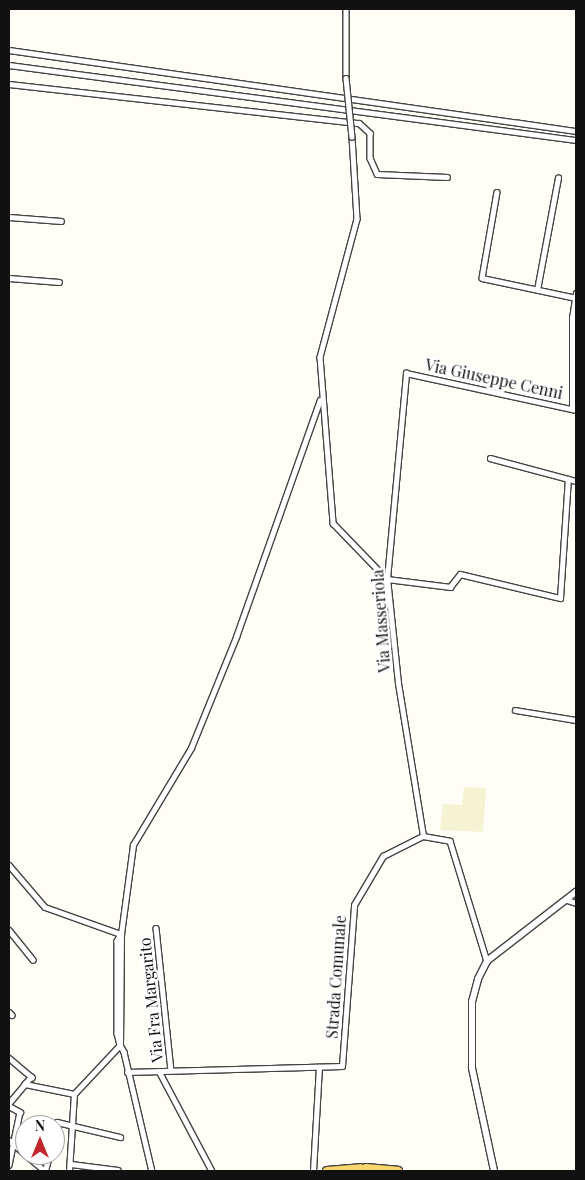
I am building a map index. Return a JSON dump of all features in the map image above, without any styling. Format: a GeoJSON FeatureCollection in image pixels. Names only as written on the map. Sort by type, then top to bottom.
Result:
{"type":"FeatureCollection","features":[{"type":"Feature","properties":{"kind":"main road"},"geometry":{"type":"LineString","coordinates":[[328,1171],[398,1171]]}},
{"type":"Feature","properties":{"kind":"street"},"geometry":{"type":"LineString","coordinates":[[346,9],[346,78],[357,219],[325,332],[320,400],[333,524],[387,579],[450,587],[460,574],[562,597],[568,479]]}},
{"type":"Feature","properties":{"kind":"street"},"geometry":{"type":"LineString","coordinates":[[9,50],[576,131]]}},
{"type":"Feature","properties":{"kind":"street"},"geometry":{"type":"LineString","coordinates":[[9,65],[576,140]]}},
{"type":"Feature","properties":{"kind":"street"},"geometry":{"type":"LineString","coordinates":[[9,84],[359,123],[370,133],[370,158],[377,174],[447,177]]}},
{"type":"Feature","properties":{"kind":"street"},"geometry":{"type":"LineString","coordinates":[[537,290],[558,178]]}},
{"type":"Feature","properties":{"kind":"street"},"geometry":{"type":"LineString","coordinates":[[497,192],[482,278],[576,296],[574,409]]}},
{"type":"Feature","properties":{"kind":"street"},"geometry":{"type":"LineString","coordinates":[[9,217],[61,220]]}},
{"type":"Feature","properties":{"kind":"street"},"geometry":{"type":"LineString","coordinates":[[9,278],[59,282]]}},
{"type":"Feature","properties":{"kind":"street","name":"Via Giuseppe Cenni"},"geometry":{"type":"LineString","coordinates":[[406,372],[574,409]]}},
{"type":"Feature","properties":{"kind":"street","name":"Via Masseriola"},"geometry":{"type":"LineString","coordinates":[[406,372],[387,579],[398,683],[423,836]]}},
{"type":"Feature","properties":{"kind":"street"},"geometry":{"type":"LineString","coordinates":[[152,1171],[120,1045],[121,934],[133,845],[191,748],[236,637],[320,400]]}},
{"type":"Feature","properties":{"kind":"street"},"geometry":{"type":"LineString","coordinates":[[490,458],[576,481]]}},
{"type":"Feature","properties":{"kind":"street"},"geometry":{"type":"LineString","coordinates":[[515,710],[576,720]]}},
{"type":"Feature","properties":{"kind":"street"},"geometry":{"type":"LineString","coordinates":[[423,836],[450,841],[486,961]]}},
{"type":"Feature","properties":{"kind":"street","name":"Strada Comunale"},"geometry":{"type":"LineString","coordinates":[[319,1067],[342,1066],[354,905],[383,856],[423,836]]}},
{"type":"Feature","properties":{"kind":"street"},"geometry":{"type":"LineString","coordinates":[[9,866],[45,907],[121,934]]}},
{"type":"Feature","properties":{"kind":"street"},"geometry":{"type":"LineString","coordinates":[[493,1171],[472,1068],[472,1002],[486,961],[576,892]]}},
{"type":"Feature","properties":{"kind":"street"},"geometry":{"type":"LineString","coordinates":[[567,900],[576,903]]}},
{"type":"Feature","properties":{"kind":"street","name":"Via Fra Margarito"},"geometry":{"type":"LineString","coordinates":[[156,928],[171,1070]]}},
{"type":"Feature","properties":{"kind":"street"},"geometry":{"type":"LineString","coordinates":[[9,930],[33,960]]}},
{"type":"Feature","properties":{"kind":"street"},"geometry":{"type":"LineString","coordinates":[[70,1171],[74,1094],[120,1045]]}},
{"type":"Feature","properties":{"kind":"street"},"geometry":{"type":"LineString","coordinates":[[9,1058],[32,1076],[9,1104],[20,1112],[9,1165]]}},
{"type":"Feature","properties":{"kind":"street"},"geometry":{"type":"LineString","coordinates":[[127,1072],[319,1067],[314,1171]]}},
{"type":"Feature","properties":{"kind":"street"},"geometry":{"type":"LineString","coordinates":[[159,1070],[212,1171]]}},
{"type":"Feature","properties":{"kind":"street"},"geometry":{"type":"LineString","coordinates":[[25,1084],[74,1094]]}},
{"type":"Feature","properties":{"kind":"street"},"geometry":{"type":"LineString","coordinates":[[65,1125],[120,1137]]}},
{"type":"Feature","properties":{"kind":"street"},"geometry":{"type":"LineString","coordinates":[[9,1140],[14,1144]]}},
{"type":"Feature","properties":{"kind":"street"},"geometry":{"type":"LineString","coordinates":[[71,1164],[118,1170]]}},
{"type":"Feature","properties":{"kind":"shaded area"},"geometry":{"type":"Polygon","coordinates":[[[464,787],[486,788],[483,832],[440,830],[443,804],[462,805],[464,787]]]}}]}
